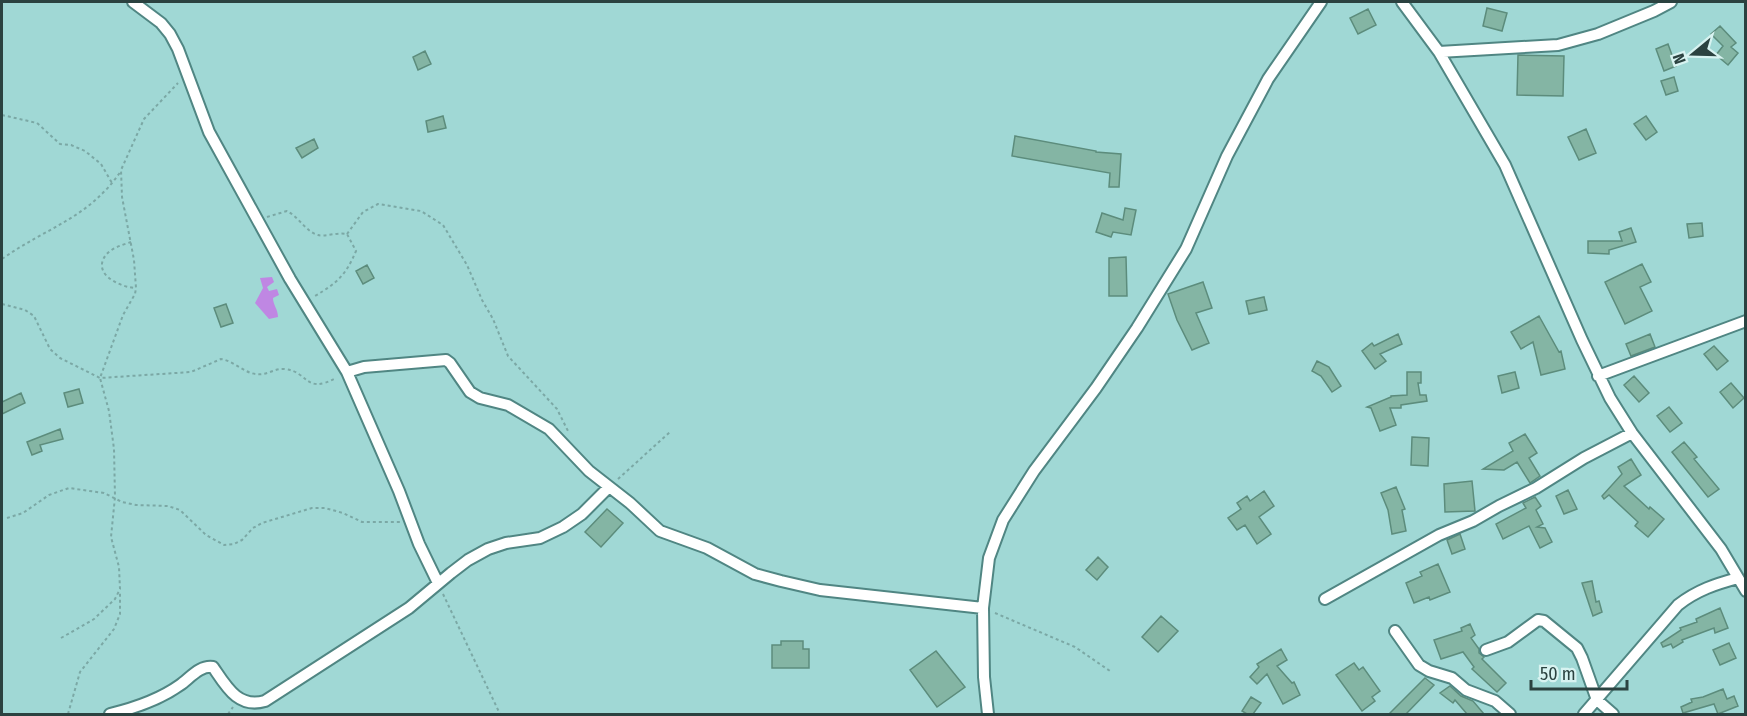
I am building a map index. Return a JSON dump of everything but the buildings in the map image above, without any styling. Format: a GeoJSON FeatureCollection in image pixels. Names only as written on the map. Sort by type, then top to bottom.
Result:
{"type":"FeatureCollection","features":[{"type":"Feature","properties":{"kind":"street"},"geometry":{"type":"LineString","coordinates":[[133,2],[161,23],[170,34],[209,132],[346,372],[399,491],[419,544],[438,583]]}},
{"type":"Feature","properties":{"kind":"street"},"geometry":{"type":"LineString","coordinates":[[988,714],[984,677],[983,608],[989,558],[1003,520],[1034,471],[1084,405],[1125,345],[1186,249],[1227,156],[1268,79],[1321,2]]}},
{"type":"Feature","properties":{"kind":"street"},"geometry":{"type":"LineString","coordinates":[[1402,2],[1439,52],[1505,165],[1598,376],[1632,433],[1721,549],[1746,591]]}},
{"type":"Feature","properties":{"kind":"street"},"geometry":{"type":"LineString","coordinates":[[1439,52],[1558,45],[1598,34],[1671,2]]}},
{"type":"Feature","properties":{"kind":"street"},"geometry":{"type":"LineString","coordinates":[[1598,376],[1746,321]]}},
{"type":"Feature","properties":{"kind":"street"},"geometry":{"type":"LineString","coordinates":[[346,372],[382,364],[446,360],[470,392],[480,398],[508,405],[549,429],[589,471],[630,503],[660,531],[707,548],[754,574],[820,590],[983,608]]}},
{"type":"Feature","properties":{"kind":"street"},"geometry":{"type":"LineString","coordinates":[[1325,599],[1439,536],[1536,488],[1577,462],[1632,433]]}},
{"type":"Feature","properties":{"kind":"street"},"geometry":{"type":"LineString","coordinates":[[110,714],[130,712],[162,696],[209,666],[213,667],[224,685],[240,698],[255,704],[265,700],[409,608],[468,560],[488,549],[506,543],[540,538],[563,527],[582,514],[609,487]]}},
{"type":"Feature","properties":{"kind":"street"},"geometry":{"type":"LineString","coordinates":[[1584,714],[1678,605],[1713,585],[1738,578]]}},
{"type":"Feature","properties":{"kind":"street"},"geometry":{"type":"LineString","coordinates":[[1485,650],[1508,642],[1538,620],[1544,621],[1577,648],[1597,700],[1613,714]]}},
{"type":"Feature","properties":{"kind":"street"},"geometry":{"type":"LineString","coordinates":[[1395,631],[1419,665],[1429,671],[1452,678],[1466,690],[1495,701],[1510,714]]}},
{"type":"Feature","properties":{"kind":"path"},"geometry":{"type":"LineString","coordinates":[[2,259],[22,244],[78,214],[103,195],[121,170],[144,119],[187,75]]}},
{"type":"Feature","properties":{"kind":"path"},"geometry":{"type":"LineString","coordinates":[[2,115],[37,123],[60,144],[71,145],[85,151],[101,164],[112,183]]}},
{"type":"Feature","properties":{"kind":"path"},"geometry":{"type":"LineString","coordinates":[[68,714],[80,672],[114,629],[120,614],[118,567],[111,537],[115,497],[113,439],[109,411],[100,378],[123,315],[136,288],[131,242],[122,197],[121,170]]}},
{"type":"Feature","properties":{"kind":"path"},"geometry":{"type":"LineString","coordinates":[[347,234],[363,212],[378,204],[421,211],[442,225],[467,265],[508,356],[557,409],[573,442]]}},
{"type":"Feature","properties":{"kind":"path"},"geometry":{"type":"LineString","coordinates":[[259,223],[266,217],[287,211],[296,216],[310,232],[320,236],[338,232],[347,234],[356,251],[348,271],[325,290],[304,302]]}},
{"type":"Feature","properties":{"kind":"path"},"geometry":{"type":"LineString","coordinates":[[131,242],[107,253],[102,265],[116,283],[136,288]]}},
{"type":"Feature","properties":{"kind":"path"},"geometry":{"type":"LineString","coordinates":[[2,304],[25,310],[34,316],[50,349],[100,378],[191,372],[221,359],[256,374],[281,368],[287,369],[315,385],[324,384],[346,372]]}},
{"type":"Feature","properties":{"kind":"path"},"geometry":{"type":"LineString","coordinates":[[609,487],[670,432]]}},
{"type":"Feature","properties":{"kind":"path"},"geometry":{"type":"LineString","coordinates":[[7,518],[23,513],[48,495],[61,490],[79,489],[104,493],[122,502],[136,505],[168,506],[180,510],[206,535],[224,545],[242,540],[253,528],[262,523],[312,508],[344,513],[362,522],[395,522]]}},
{"type":"Feature","properties":{"kind":"path"},"geometry":{"type":"LineString","coordinates":[[438,583],[500,714]]}},
{"type":"Feature","properties":{"kind":"path"},"geometry":{"type":"LineString","coordinates":[[61,638],[94,619],[115,599],[120,589]]}},
{"type":"Feature","properties":{"kind":"path"},"geometry":{"type":"LineString","coordinates":[[983,608],[1075,647],[1110,671]]}},
{"type":"Feature","properties":{"kind":"shaded area"},"geometry":{"type":"Polygon","coordinates":[[[272,277],[274,282],[267,287],[269,291],[277,289],[279,295],[273,298],[278,317],[269,319],[255,303],[263,288],[260,278],[272,277]]]}}]}
